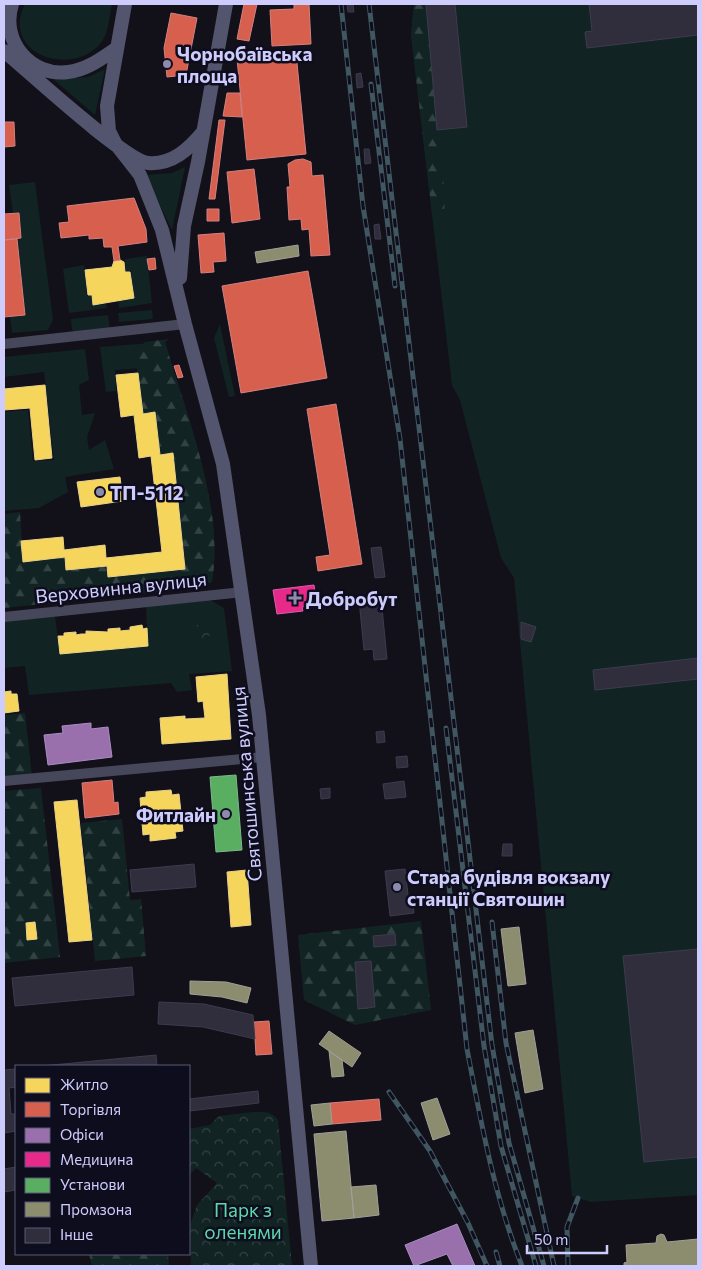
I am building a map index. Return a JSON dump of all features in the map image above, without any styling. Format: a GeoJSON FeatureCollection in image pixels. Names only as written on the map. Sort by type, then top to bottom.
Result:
{"type":"FeatureCollection","features":[{"type":"Feature","properties":{"kind":"main road"},"geometry":{"type":"LineString","coordinates":[[12,4],[7,18],[9,39],[14,49],[31,64],[46,71],[69,72],[81,69],[93,64],[117,48]]}},
{"type":"Feature","properties":{"kind":"main road"},"geometry":{"type":"LineString","coordinates":[[115,143],[110,131],[107,106],[125,4]]}},
{"type":"Feature","properties":{"kind":"main road"},"geometry":{"type":"LineString","coordinates":[[4,50],[137,160],[148,163],[164,161],[184,152],[204,131],[226,4]]}},
{"type":"Feature","properties":{"kind":"main road","name":"Святошинська вулиця"},"geometry":{"type":"LineString","coordinates":[[180,304],[180,250],[204,131]]}},
{"type":"Feature","properties":{"kind":"main road","name":"Святошинська вулиця"},"geometry":{"type":"LineString","coordinates":[[115,143],[140,175],[148,192],[168,251],[185,324],[223,464],[243,592],[263,757],[311,1266]]}},
{"type":"Feature","properties":{"kind":"street"},"geometry":{"type":"LineString","coordinates":[[4,344],[185,324]]}},
{"type":"Feature","properties":{"kind":"street","name":"Верховинна вулиця"},"geometry":{"type":"LineString","coordinates":[[4,617],[243,592]]}},
{"type":"Feature","properties":{"kind":"street"},"geometry":{"type":"LineString","coordinates":[[4,781],[263,757]]}},
{"type":"Feature","properties":{"kind":"green space"},"geometry":{"type":"Polygon","coordinates":[[[25,4],[112,4],[107,30],[100,44],[87,54],[72,59],[56,59],[42,55],[30,47],[22,36],[20,21],[25,4]]]}},
{"type":"Feature","properties":{"kind":"green space"},"geometry":{"type":"Polygon","coordinates":[[[414,4],[698,4],[698,1195],[591,1202],[572,1196],[514,578],[501,558],[460,400],[452,385],[411,35],[414,4]]]}},
{"type":"Feature","properties":{"kind":"green space"},"geometry":{"type":"Polygon","coordinates":[[[414,4],[426,4],[445,198],[444,213],[432,214],[411,35],[414,4]]]}},
{"type":"Feature","properties":{"kind":"green space"},"geometry":{"type":"Polygon","coordinates":[[[105,69],[95,115],[53,79],[88,77],[105,69]]]}},
{"type":"Feature","properties":{"kind":"green space"},"geometry":{"type":"Polygon","coordinates":[[[185,167],[172,230],[145,175],[172,173],[185,167]]]}},
{"type":"Feature","properties":{"kind":"green space"},"geometry":{"type":"Polygon","coordinates":[[[35,182],[53,320],[48,330],[12,333],[10,316],[25,314],[17,239],[21,238],[19,213],[13,213],[9,185],[35,182]]]}},
{"type":"Feature","properties":{"kind":"green space"},"geometry":{"type":"Polygon","coordinates":[[[147,256],[152,303],[119,308],[118,300],[134,298],[131,271],[126,271],[125,259],[147,256]]]}},
{"type":"Feature","properties":{"kind":"green space"},"geometry":{"type":"Polygon","coordinates":[[[84,265],[87,296],[91,295],[93,305],[106,304],[107,308],[69,313],[63,269],[84,265]]]}},
{"type":"Feature","properties":{"kind":"green space"},"geometry":{"type":"Polygon","coordinates":[[[152,310],[153,319],[119,322],[118,313],[152,310]]]}},
{"type":"Feature","properties":{"kind":"green space"},"geometry":{"type":"Polygon","coordinates":[[[108,315],[110,328],[75,332],[72,330],[71,319],[108,315]]]}},
{"type":"Feature","properties":{"kind":"green space"},"geometry":{"type":"Polygon","coordinates":[[[220,324],[235,396],[229,397],[214,338],[220,324]]]}},
{"type":"Feature","properties":{"kind":"green space"},"geometry":{"type":"Polygon","coordinates":[[[169,339],[165,342],[193,430],[208,493],[215,554],[212,582],[195,588],[4,608],[4,514],[20,512],[23,562],[65,557],[66,570],[107,566],[108,577],[185,568],[173,453],[160,455],[155,412],[143,414],[135,353],[145,342],[169,339]]]}},
{"type":"Feature","properties":{"kind":"green space"},"geometry":{"type":"Polygon","coordinates":[[[165,342],[172,366],[115,370],[116,391],[106,392],[100,347],[165,342]]]}},
{"type":"Feature","properties":{"kind":"green space"},"geometry":{"type":"Polygon","coordinates":[[[85,349],[89,380],[79,385],[82,415],[95,413],[87,437],[89,450],[105,440],[114,469],[65,477],[68,492],[39,508],[4,511],[4,412],[28,410],[33,461],[54,460],[44,372],[4,377],[4,357],[85,349]]]}},
{"type":"Feature","properties":{"kind":"green space"},"geometry":{"type":"Polygon","coordinates":[[[210,600],[224,608],[232,671],[189,674],[192,690],[177,692],[171,683],[29,695],[25,666],[4,668],[4,621],[55,616],[60,654],[148,646],[146,606],[210,600]]]}},
{"type":"Feature","properties":{"kind":"green space"},"geometry":{"type":"Polygon","coordinates":[[[197,624],[205,624],[210,629],[208,640],[197,642],[192,637],[192,629],[197,624]]]}},
{"type":"Feature","properties":{"kind":"green space"},"geometry":{"type":"Polygon","coordinates":[[[25,713],[32,777],[4,780],[4,715],[25,713]]]}},
{"type":"Feature","properties":{"kind":"green space"},"geometry":{"type":"Polygon","coordinates":[[[41,788],[60,957],[4,963],[4,791],[41,788]]]}},
{"type":"Feature","properties":{"kind":"green space"},"geometry":{"type":"Polygon","coordinates":[[[122,819],[130,900],[141,899],[146,956],[95,961],[81,823],[122,819]]]}},
{"type":"Feature","properties":{"kind":"green space"},"geometry":{"type":"Polygon","coordinates":[[[421,921],[431,1010],[355,1025],[304,1000],[298,935],[421,921]]]}},
{"type":"Feature","properties":{"kind":"green space","name":"Парк з оленями"},"geometry":{"type":"Polygon","coordinates":[[[264,1112],[278,1120],[292,1266],[191,1266],[190,1225],[197,1205],[217,1183],[196,1168],[190,1174],[190,1129],[210,1125],[219,1116],[264,1112]]]}},
{"type":"Feature","properties":{"kind":"green space"},"geometry":{"type":"Polygon","coordinates":[[[89,1255],[168,1255],[169,1266],[92,1266],[89,1255]]]}},
{"type":"Feature","properties":{"kind":"building: Житло"},"geometry":{"type":"Polygon","coordinates":[[[120,260],[124,262],[125,272],[130,272],[134,298],[93,305],[92,295],[88,295],[85,270],[112,267],[114,261],[120,260]]]}},
{"type":"Feature","properties":{"kind":"building: Житло"},"geometry":{"type":"Polygon","coordinates":[[[138,373],[143,414],[155,412],[160,455],[173,453],[185,569],[108,577],[107,566],[66,570],[65,557],[23,562],[21,541],[63,537],[64,550],[105,545],[106,558],[162,552],[151,456],[139,458],[134,415],[121,417],[116,375],[138,373]]]}},
{"type":"Feature","properties":{"kind":"building: Житло"},"geometry":{"type":"Polygon","coordinates":[[[45,385],[52,458],[35,460],[30,408],[4,410],[4,389],[45,385]]]}},
{"type":"Feature","properties":{"kind":"building: Житло","name":"ТП-5112"},"geometry":{"type":"Polygon","coordinates":[[[120,477],[123,501],[81,507],[77,482],[120,477]]]}},
{"type":"Feature","properties":{"kind":"building: Житло"},"geometry":{"type":"Polygon","coordinates":[[[142,625],[143,629],[147,628],[148,646],[60,654],[58,636],[64,636],[64,633],[76,632],[76,635],[86,634],[86,631],[108,632],[108,629],[120,628],[120,631],[130,630],[130,627],[142,625]]]}},
{"type":"Feature","properties":{"kind":"building: Житло"},"geometry":{"type":"Polygon","coordinates":[[[227,674],[231,739],[162,744],[160,718],[185,716],[185,719],[205,718],[203,701],[198,702],[196,677],[227,674]]]}},
{"type":"Feature","properties":{"kind":"building: Житло"},"geometry":{"type":"Polygon","coordinates":[[[11,691],[11,694],[17,694],[19,711],[4,713],[4,692],[11,691]]]}},
{"type":"Feature","properties":{"kind":"building: Житло"},"geometry":{"type":"Polygon","coordinates":[[[171,790],[172,795],[179,794],[183,831],[175,832],[176,838],[150,841],[150,834],[143,835],[140,798],[146,797],[146,792],[171,790]]]}},
{"type":"Feature","properties":{"kind":"building: Житло"},"geometry":{"type":"Polygon","coordinates":[[[77,800],[92,940],[69,942],[54,802],[77,800]]]}},
{"type":"Feature","properties":{"kind":"building: Житло"},"geometry":{"type":"Polygon","coordinates":[[[247,870],[251,925],[231,927],[227,872],[247,870]]]}},
{"type":"Feature","properties":{"kind":"building: Житло"},"geometry":{"type":"Polygon","coordinates":[[[35,922],[37,939],[27,940],[26,923],[35,922]]]}},
{"type":"Feature","properties":{"kind":"building: Торгівля"},"geometry":{"type":"Polygon","coordinates":[[[244,4],[257,4],[249,41],[237,39],[244,4]]]}},
{"type":"Feature","properties":{"kind":"building: Торгівля"},"geometry":{"type":"Polygon","coordinates":[[[294,4],[309,4],[311,44],[272,46],[270,10],[294,9],[294,4]]]}},
{"type":"Feature","properties":{"kind":"building: Торгівля"},"geometry":{"type":"Polygon","coordinates":[[[171,13],[197,18],[186,75],[167,77],[164,48],[171,13]]]}},
{"type":"Feature","properties":{"kind":"building: Торгівля"},"geometry":{"type":"Polygon","coordinates":[[[296,53],[306,154],[247,160],[237,59],[296,53]]]}},
{"type":"Feature","properties":{"kind":"building: Торгівля"},"geometry":{"type":"Polygon","coordinates":[[[227,93],[240,93],[242,117],[223,116],[227,93]]]}},
{"type":"Feature","properties":{"kind":"building: Торгівля"},"geometry":{"type":"Polygon","coordinates":[[[219,120],[225,120],[215,199],[209,199],[219,120]]]}},
{"type":"Feature","properties":{"kind":"building: Торгівля"},"geometry":{"type":"Polygon","coordinates":[[[4,122],[14,122],[15,146],[4,147],[4,122]]]}},
{"type":"Feature","properties":{"kind":"building: Торгівля"},"geometry":{"type":"Polygon","coordinates":[[[303,159],[311,162],[312,176],[323,175],[330,255],[311,256],[309,229],[302,230],[301,219],[289,220],[287,187],[290,187],[288,164],[295,160],[303,159]]]}},
{"type":"Feature","properties":{"kind":"building: Торгівля"},"geometry":{"type":"Polygon","coordinates":[[[254,169],[260,219],[232,223],[227,172],[254,169]]]}},
{"type":"Feature","properties":{"kind":"building: Торгівля"},"geometry":{"type":"Polygon","coordinates":[[[134,198],[146,229],[147,242],[118,246],[120,260],[114,261],[112,247],[104,247],[103,238],[89,239],[89,235],[61,238],[59,223],[69,222],[67,206],[134,198]]]}},
{"type":"Feature","properties":{"kind":"building: Торгівля"},"geometry":{"type":"Polygon","coordinates":[[[207,209],[219,209],[219,221],[207,221],[207,209]]]}},
{"type":"Feature","properties":{"kind":"building: Торгівля"},"geometry":{"type":"Polygon","coordinates":[[[19,213],[21,238],[4,240],[4,214],[19,213]]]}},
{"type":"Feature","properties":{"kind":"building: Торгівля"},"geometry":{"type":"Polygon","coordinates":[[[224,233],[226,261],[213,262],[214,272],[201,273],[198,235],[224,233]]]}},
{"type":"Feature","properties":{"kind":"building: Торгівля"},"geometry":{"type":"Polygon","coordinates":[[[17,239],[25,315],[4,317],[4,240],[17,239]]]}},
{"type":"Feature","properties":{"kind":"building: Торгівля"},"geometry":{"type":"Polygon","coordinates":[[[155,258],[156,269],[149,270],[147,259],[155,258]]]}},
{"type":"Feature","properties":{"kind":"building: Торгівля"},"geometry":{"type":"Polygon","coordinates":[[[308,271],[327,378],[241,393],[222,286],[308,271]]]}},
{"type":"Feature","properties":{"kind":"building: Торгівля"},"geometry":{"type":"Polygon","coordinates":[[[179,365],[183,377],[178,378],[174,366],[179,365]]]}},
{"type":"Feature","properties":{"kind":"building: Торгівля"},"geometry":{"type":"Polygon","coordinates":[[[336,404],[362,564],[318,571],[316,557],[330,555],[307,409],[336,404]]]}},
{"type":"Feature","properties":{"kind":"building: Торгівля"},"geometry":{"type":"Polygon","coordinates":[[[112,780],[114,803],[118,802],[119,814],[85,818],[82,783],[112,780]]]}},
{"type":"Feature","properties":{"kind":"building: Торгівля"},"geometry":{"type":"Polygon","coordinates":[[[269,1021],[272,1054],[256,1055],[254,1022],[269,1021]]]}},
{"type":"Feature","properties":{"kind":"building: Торгівля"},"geometry":{"type":"Polygon","coordinates":[[[379,1099],[381,1120],[332,1124],[330,1103],[379,1099]]]}},
{"type":"Feature","properties":{"kind":"building: Офіси"},"geometry":{"type":"Polygon","coordinates":[[[91,723],[91,729],[108,727],[112,757],[48,765],[44,735],[63,733],[62,726],[91,723]]]}},
{"type":"Feature","properties":{"kind":"building: Офіси"},"geometry":{"type":"Polygon","coordinates":[[[457,1224],[475,1266],[453,1266],[447,1254],[414,1266],[405,1245],[457,1224]]]}},
{"type":"Feature","properties":{"kind":"building: Медицина","name":"Добробут"},"geometry":{"type":"Polygon","coordinates":[[[314,585],[317,605],[302,607],[303,611],[277,614],[273,590],[314,585]]]}},
{"type":"Feature","properties":{"kind":"building: Установи","name":"Фитлайн"},"geometry":{"type":"Polygon","coordinates":[[[236,775],[242,850],[216,852],[210,777],[236,775]]]}},
{"type":"Feature","properties":{"kind":"building: Промзона"},"geometry":{"type":"Polygon","coordinates":[[[298,245],[299,256],[257,263],[255,252],[298,245]]]}},
{"type":"Feature","properties":{"kind":"building: Промзона"},"geometry":{"type":"Polygon","coordinates":[[[519,927],[526,984],[508,986],[501,929],[519,927]]]}},
{"type":"Feature","properties":{"kind":"building: Промзона"},"geometry":{"type":"Polygon","coordinates":[[[190,981],[226,982],[251,988],[247,1003],[222,997],[190,994],[190,981]]]}},
{"type":"Feature","properties":{"kind":"building: Промзона"},"geometry":{"type":"Polygon","coordinates":[[[533,1030],[543,1089],[525,1093],[515,1033],[533,1030]]]}},
{"type":"Feature","properties":{"kind":"building: Промзона"},"geometry":{"type":"Polygon","coordinates":[[[329,1031],[361,1053],[352,1067],[319,1044],[329,1031]]]}},
{"type":"Feature","properties":{"kind":"building: Промзона"},"geometry":{"type":"Polygon","coordinates":[[[329,1051],[342,1060],[344,1076],[332,1077],[329,1051]]]}},
{"type":"Feature","properties":{"kind":"building: Промзона"},"geometry":{"type":"Polygon","coordinates":[[[437,1098],[450,1134],[433,1140],[421,1103],[437,1098]]]}},
{"type":"Feature","properties":{"kind":"building: Промзона"},"geometry":{"type":"Polygon","coordinates":[[[330,1103],[332,1124],[314,1126],[311,1105],[330,1103]]]}},
{"type":"Feature","properties":{"kind":"building: Промзона"},"geometry":{"type":"Polygon","coordinates":[[[346,1131],[354,1218],[322,1221],[314,1134],[346,1131]]]}},
{"type":"Feature","properties":{"kind":"building: Промзона"},"geometry":{"type":"Polygon","coordinates":[[[376,1185],[379,1215],[354,1218],[351,1187],[376,1185]]]}},
{"type":"Feature","properties":{"kind":"building: Промзона"},"geometry":{"type":"Polygon","coordinates":[[[664,1235],[667,1242],[698,1239],[698,1266],[624,1266],[624,1263],[627,1262],[626,1245],[656,1243],[657,1236],[664,1235]]]}},
{"type":"Feature","properties":{"kind":"building: Інше"},"geometry":{"type":"Polygon","coordinates":[[[347,4],[353,4],[354,12],[348,12],[347,4]]]}},
{"type":"Feature","properties":{"kind":"building: Інше"},"geometry":{"type":"Polygon","coordinates":[[[426,4],[455,4],[467,127],[437,130],[426,4]]]}},
{"type":"Feature","properties":{"kind":"building: Інше"},"geometry":{"type":"Polygon","coordinates":[[[589,4],[698,4],[698,35],[587,48],[585,32],[592,31],[589,4]]]}},
{"type":"Feature","properties":{"kind":"building: Інше"},"geometry":{"type":"Polygon","coordinates":[[[361,73],[363,87],[357,88],[356,74],[361,73]]]}},
{"type":"Feature","properties":{"kind":"building: Інше"},"geometry":{"type":"Polygon","coordinates":[[[364,149],[369,149],[371,163],[365,164],[364,149]]]}},
{"type":"Feature","properties":{"kind":"building: Інше"},"geometry":{"type":"Polygon","coordinates":[[[379,224],[381,239],[375,239],[374,225],[379,224]]]}},
{"type":"Feature","properties":{"kind":"building: Інше"},"geometry":{"type":"Polygon","coordinates":[[[381,547],[385,577],[375,578],[371,548],[381,547]]]}},
{"type":"Feature","properties":{"kind":"building: Інше"},"geometry":{"type":"Polygon","coordinates":[[[381,598],[387,659],[374,660],[373,649],[364,650],[359,600],[381,598]]]}},
{"type":"Feature","properties":{"kind":"building: Інше"},"geometry":{"type":"Polygon","coordinates":[[[521,622],[536,627],[531,642],[521,639],[521,622]]]}},
{"type":"Feature","properties":{"kind":"building: Інше"},"geometry":{"type":"Polygon","coordinates":[[[698,658],[698,679],[595,690],[593,670],[698,658]]]}},
{"type":"Feature","properties":{"kind":"building: Інше"},"geometry":{"type":"Polygon","coordinates":[[[384,731],[385,742],[377,743],[376,732],[384,731]]]}},
{"type":"Feature","properties":{"kind":"building: Інше"},"geometry":{"type":"Polygon","coordinates":[[[407,756],[408,767],[397,768],[396,757],[407,756]]]}},
{"type":"Feature","properties":{"kind":"building: Інше"},"geometry":{"type":"Polygon","coordinates":[[[404,781],[406,797],[385,799],[383,784],[404,781]]]}},
{"type":"Feature","properties":{"kind":"building: Інше"},"geometry":{"type":"Polygon","coordinates":[[[330,788],[330,798],[321,799],[320,789],[330,788]]]}},
{"type":"Feature","properties":{"kind":"building: Інше"},"geometry":{"type":"Polygon","coordinates":[[[503,844],[512,844],[512,856],[502,856],[503,844]]]}},
{"type":"Feature","properties":{"kind":"building: Інше"},"geometry":{"type":"Polygon","coordinates":[[[194,864],[196,887],[132,892],[130,870],[194,864]]]}},
{"type":"Feature","properties":{"kind":"building: Інше","name":"Стара будівля вокзалу станції Святошин"},"geometry":{"type":"Polygon","coordinates":[[[405,869],[409,903],[413,903],[414,913],[390,916],[385,871],[405,869]]]}},
{"type":"Feature","properties":{"kind":"building: Інше"},"geometry":{"type":"Polygon","coordinates":[[[395,934],[396,945],[374,947],[373,936],[395,934]]]}},
{"type":"Feature","properties":{"kind":"building: Інше"},"geometry":{"type":"Polygon","coordinates":[[[698,949],[698,1157],[644,1162],[623,956],[698,949]]]}},
{"type":"Feature","properties":{"kind":"building: Інше"},"geometry":{"type":"Polygon","coordinates":[[[371,961],[375,1007],[358,1009],[355,962],[371,961]]]}},
{"type":"Feature","properties":{"kind":"building: Інше"},"geometry":{"type":"Polygon","coordinates":[[[132,967],[134,995],[15,1006],[12,978],[132,967]]]}},
{"type":"Feature","properties":{"kind":"building: Інше"},"geometry":{"type":"Polygon","coordinates":[[[159,1002],[204,1004],[253,1015],[255,1039],[203,1027],[158,1024],[159,1002]]]}},
{"type":"Feature","properties":{"kind":"building: Інше"},"geometry":{"type":"Polygon","coordinates":[[[156,1055],[157,1065],[52,1065],[156,1055]]]}},
{"type":"Feature","properties":{"kind":"building: Інше"},"geometry":{"type":"Polygon","coordinates":[[[15,1069],[15,1087],[9,1088],[11,1114],[15,1114],[15,1131],[4,1133],[4,1070],[15,1069]]]}},
{"type":"Feature","properties":{"kind":"building: Інше"},"geometry":{"type":"Polygon","coordinates":[[[258,1091],[259,1103],[190,1111],[190,1099],[258,1091]]]}},
{"type":"Feature","properties":{"kind":"building: Інше"},"geometry":{"type":"Polygon","coordinates":[[[15,1167],[15,1190],[4,1192],[4,1169],[15,1167]]]}},
{"type":"Feature","properties":{"kind":"railway"},"geometry":{"type":"LineString","coordinates":[[341,4],[363,206],[400,439],[467,1049],[496,1186],[522,1266]]}},
{"type":"Feature","properties":{"kind":"railway"},"geometry":{"type":"LineString","coordinates":[[369,4],[492,1045],[509,1143],[544,1266]]}},
{"type":"Feature","properties":{"kind":"railway"},"geometry":{"type":"LineString","coordinates":[[371,84],[395,286]]}},
{"type":"Feature","properties":{"kind":"railway"},"geometry":{"type":"LineString","coordinates":[[446,728],[484,1046],[501,1146],[536,1266]]}},
{"type":"Feature","properties":{"kind":"railway"},"geometry":{"type":"LineString","coordinates":[[492,922],[506,1043],[554,1266]]}},
{"type":"Feature","properties":{"kind":"railway"},"geometry":{"type":"LineString","coordinates":[[389,1092],[430,1151],[468,1223],[487,1266]]}},
{"type":"Feature","properties":{"kind":"railway"},"geometry":{"type":"LineString","coordinates":[[568,1266],[567,1227],[578,1198]]}},
{"type":"Feature","properties":{"kind":"railway"},"geometry":{"type":"LineString","coordinates":[[496,1252],[500,1266]]}},
{"type":"Feature","properties":{"kind":"place","name":"Чорнобаївська площа"},"geometry":{"type":"Point","coordinates":[167,64]}},
{"type":"Feature","properties":{"kind":"place","name":"ТП-5112"},"geometry":{"type":"Point","coordinates":[100,492]}},
{"type":"Feature","properties":{"kind":"place","name":"Добробут"},"geometry":{"type":"Point","coordinates":[295,598]}},
{"type":"Feature","properties":{"kind":"place","name":"Фитлайн"},"geometry":{"type":"Point","coordinates":[226,814]}},
{"type":"Feature","properties":{"kind":"place","name":"Стара будівля вокзалу станції Святошин"},"geometry":{"type":"Point","coordinates":[397,887]}}]}
